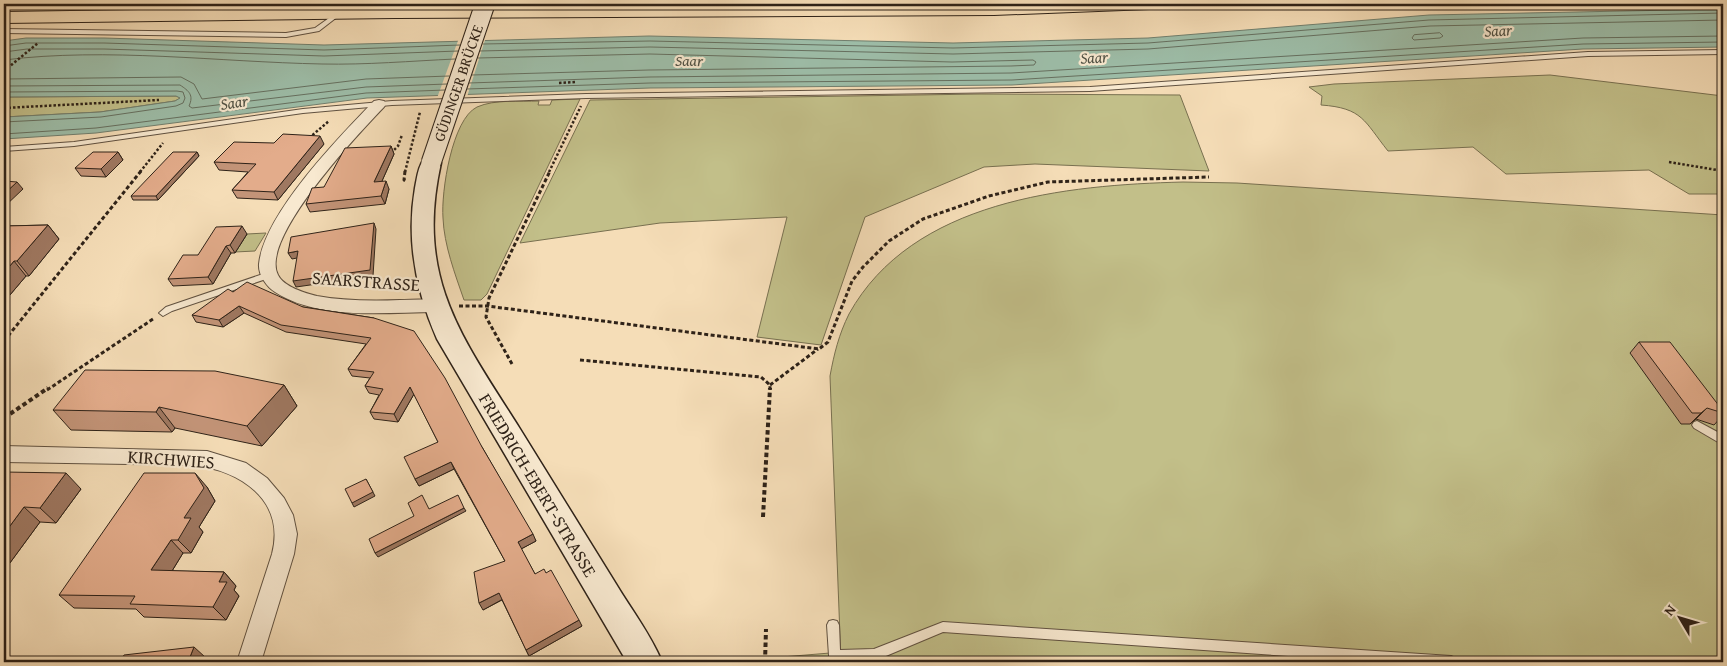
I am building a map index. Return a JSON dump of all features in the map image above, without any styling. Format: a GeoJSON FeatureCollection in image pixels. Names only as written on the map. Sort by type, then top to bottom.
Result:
{"type":"FeatureCollection","features":[{"type":"Feature","properties":{"kind":"main road"},"geometry":{"type":"LineString","coordinates":[[7,12],[128,4]]}},
{"type":"Feature","properties":{"kind":"main road","name":"GÜDINGER BRÜCKE"},"geometry":{"type":"LineString","coordinates":[[436,306],[429,278],[423,232],[425,182],[485,4]]}},
{"type":"Feature","properties":{"kind":"main road"},"geometry":{"type":"LineString","coordinates":[[612,12],[640,7],[838,6],[848,4]]}},
{"type":"Feature","properties":{"kind":"main road"},"geometry":{"type":"LineString","coordinates":[[948,4],[1094,7]]}},
{"type":"Feature","properties":{"kind":"main road"},"geometry":{"type":"LineString","coordinates":[[7,12],[39,17],[395,12],[612,12],[895,7],[1094,7],[1149,4]]}},
{"type":"Feature","properties":{"kind":"main road"},"geometry":{"type":"LineString","coordinates":[[39,17],[94,7],[395,12]]}},
{"type":"Feature","properties":{"kind":"main road","name":"FRIEDRICH-EBERT-STRASSE"},"geometry":{"type":"LineString","coordinates":[[436,306],[466,366],[645,662]]}},
{"type":"Feature","properties":{"kind":"street"},"geometry":{"type":"LineString","coordinates":[[269,275],[267,263],[270,253],[293,208],[321,167],[379,104]]}},
{"type":"Feature","properties":{"kind":"street","name":"SAARSTRASSE"},"geometry":{"type":"LineString","coordinates":[[269,275],[274,283],[283,289],[310,300],[385,306],[436,306]]}},
{"type":"Feature","properties":{"kind":"street","name":"KIRCHWIES"},"geometry":{"type":"LineString","coordinates":[[4,454],[192,457],[216,460],[231,465],[254,479],[269,494],[280,511],[286,527],[286,538],[283,554],[248,662]]}},
{"type":"Feature","properties":{"kind":"lane"},"geometry":{"type":"LineString","coordinates":[[4,31],[286,35],[317,30],[338,14]]}},
{"type":"Feature","properties":{"kind":"lane"},"geometry":{"type":"LineString","coordinates":[[4,149],[74,144],[303,111],[423,101],[586,96],[1090,89],[1588,54],[1723,52]]}},
{"type":"Feature","properties":{"kind":"lane"},"geometry":{"type":"LineString","coordinates":[[163,313],[169,309],[269,275]]}},
{"type":"Feature","properties":{"kind":"lane"},"geometry":{"type":"LineString","coordinates":[[1697,425],[1704,431],[1715,432],[1723,441]]}},
{"type":"Feature","properties":{"kind":"lane"},"geometry":{"type":"LineString","coordinates":[[833,625],[835,656],[874,655],[943,627],[1451,662]]}},
{"type":"Feature","properties":{"kind":"path"},"geometry":{"type":"LineString","coordinates":[[4,71],[39,42]]}},
{"type":"Feature","properties":{"kind":"path"},"geometry":{"type":"LineString","coordinates":[[559,82],[576,82]]}},
{"type":"Feature","properties":{"kind":"path"},"geometry":{"type":"LineString","coordinates":[[512,364],[486,317],[489,298],[586,96]]}},
{"type":"Feature","properties":{"kind":"path"},"geometry":{"type":"LineString","coordinates":[[4,108],[158,100]]}},
{"type":"Feature","properties":{"kind":"path"},"geometry":{"type":"LineString","coordinates":[[409,183],[404,180],[407,159],[423,101]]}},
{"type":"Feature","properties":{"kind":"path"},"geometry":{"type":"LineString","coordinates":[[306,141],[324,123],[337,118]]}},
{"type":"Feature","properties":{"kind":"path"},"geometry":{"type":"LineString","coordinates":[[4,341],[171,130]]}},
{"type":"Feature","properties":{"kind":"path"},"geometry":{"type":"LineString","coordinates":[[391,154],[394,148],[398,146],[402,135]]}},
{"type":"Feature","properties":{"kind":"path"},"geometry":{"type":"LineString","coordinates":[[386,149],[394,148]]}},
{"type":"Feature","properties":{"kind":"path"},"geometry":{"type":"LineString","coordinates":[[1669,162],[1723,171]]}},
{"type":"Feature","properties":{"kind":"path"},"geometry":{"type":"LineString","coordinates":[[770,385],[828,342],[852,281],[863,266],[889,241],[923,219],[989,196],[1048,182],[1209,177]]}},
{"type":"Feature","properties":{"kind":"path"},"geometry":{"type":"LineString","coordinates":[[487,306],[819,349]]}},
{"type":"Feature","properties":{"kind":"path"},"geometry":{"type":"LineString","coordinates":[[4,418],[141,327]]}},
{"type":"Feature","properties":{"kind":"path"},"geometry":{"type":"LineString","coordinates":[[580,360],[747,375],[761,377],[770,385]]}},
{"type":"Feature","properties":{"kind":"path"},"geometry":{"type":"LineString","coordinates":[[764,517],[770,385]]}},
{"type":"Feature","properties":{"kind":"path"},"geometry":{"type":"LineString","coordinates":[[765,662],[766,629]]}},
{"type":"Feature","properties":{"kind":"shaded area"},"geometry":{"type":"Polygon","coordinates":[[[1550,75],[1723,96],[1723,194],[1689,194],[1649,170],[1506,174],[1473,147],[1388,151],[1361,118],[1346,109],[1321,105],[1322,96],[1309,87],[1334,84],[1550,75]]]}},
{"type":"Feature","properties":{"kind":"shaded area"},"geometry":{"type":"Polygon","coordinates":[[[981,94],[1180,95],[1209,171],[1035,164],[984,167],[865,217],[821,345],[757,337],[787,217],[660,223],[520,243],[590,100],[981,94]]]}},
{"type":"Feature","properties":{"kind":"shaded area"},"geometry":{"type":"Polygon","coordinates":[[[176,96],[181,98],[175,101],[100,112],[4,117],[4,97],[176,96]]]}},
{"type":"Feature","properties":{"kind":"shaded area"},"geometry":{"type":"Polygon","coordinates":[[[580,99],[487,294],[481,300],[464,300],[448,249],[443,218],[446,175],[461,126],[468,114],[484,104],[539,101],[538,105],[550,105],[552,100],[580,99]]]}},
{"type":"Feature","properties":{"kind":"shaded area"},"geometry":{"type":"Polygon","coordinates":[[[1183,182],[1237,183],[1723,215],[1723,662],[841,662],[830,376],[837,344],[849,314],[877,276],[911,246],[952,223],[996,206],[1043,195],[1090,188],[1183,182]]]}},
{"type":"Feature","properties":{"kind":"shaded area"},"geometry":{"type":"Polygon","coordinates":[[[266,233],[255,251],[235,252],[247,234],[266,233]]]}},
{"type":"Feature","properties":{"kind":"shaded area"},"geometry":{"type":"Polygon","coordinates":[[[830,653],[830,662],[722,662],[830,653]]]}},
{"type":"Feature","properties":{"kind":"water","name":"Saar"},"geometry":{"type":"Polygon","coordinates":[[[1723,9],[1723,47],[1583,49],[1012,85],[650,88],[367,98],[96,133],[4,139],[4,117],[100,112],[175,101],[180,98],[176,96],[4,97],[4,41],[26,38],[104,38],[324,45],[649,36],[953,43],[1148,38],[1429,15],[1723,9]]]}},
{"type":"Feature","properties":{"kind":"pier"},"geometry":{"type":"Polygon","coordinates":[[[486,37],[467,97],[437,98],[459,38],[486,37]]]}},
{"type":"Feature","properties":{"kind":"building"},"geometry":{"type":"Polygon","coordinates":[[[283,134],[320,136],[274,192],[232,190],[256,164],[214,162],[234,142],[274,143],[283,134]]]}},
{"type":"Feature","properties":{"kind":"building"},"geometry":{"type":"Polygon","coordinates":[[[391,146],[374,182],[386,181],[381,196],[306,204],[312,188],[324,187],[345,148],[391,146]]]}},
{"type":"Feature","properties":{"kind":"building"},"geometry":{"type":"Polygon","coordinates":[[[93,152],[118,152],[101,169],[75,168],[93,152]]]}},
{"type":"Feature","properties":{"kind":"building"},"geometry":{"type":"Polygon","coordinates":[[[173,152],[197,152],[156,196],[131,196],[173,152]]]}},
{"type":"Feature","properties":{"kind":"building"},"geometry":{"type":"Polygon","coordinates":[[[4,181],[17,182],[4,194],[4,181]]]}},
{"type":"Feature","properties":{"kind":"building"},"geometry":{"type":"Polygon","coordinates":[[[374,223],[370,270],[293,281],[298,251],[288,253],[291,237],[374,223]]]}},
{"type":"Feature","properties":{"kind":"building"},"geometry":{"type":"Polygon","coordinates":[[[48,225],[4,273],[4,246],[6,243],[4,244],[4,226],[48,225]]]}},
{"type":"Feature","properties":{"kind":"building"},"geometry":{"type":"Polygon","coordinates":[[[242,226],[230,245],[226,246],[208,277],[168,279],[183,255],[198,255],[216,227],[242,226]]]}},
{"type":"Feature","properties":{"kind":"building"},"geometry":{"type":"Polygon","coordinates":[[[247,282],[303,307],[374,318],[414,331],[445,378],[482,447],[533,534],[518,542],[535,574],[544,569],[546,573],[551,570],[579,620],[526,650],[499,593],[479,603],[474,572],[505,561],[451,462],[415,479],[404,457],[438,442],[410,387],[394,414],[370,412],[383,389],[365,386],[374,372],[348,369],[371,338],[281,325],[239,306],[219,320],[192,315],[228,289],[233,292],[247,282]]]}},
{"type":"Feature","properties":{"kind":"building"},"geometry":{"type":"Polygon","coordinates":[[[1639,342],[1670,342],[1723,413],[1707,408],[1701,413],[1692,413],[1639,342]]]}},
{"type":"Feature","properties":{"kind":"building"},"geometry":{"type":"Polygon","coordinates":[[[85,370],[215,371],[284,385],[247,426],[159,407],[156,412],[53,410],[85,370]]]}},
{"type":"Feature","properties":{"kind":"building"},"geometry":{"type":"Polygon","coordinates":[[[4,472],[66,473],[40,508],[24,507],[4,534],[4,472]]]}},
{"type":"Feature","properties":{"kind":"building"},"geometry":{"type":"Polygon","coordinates":[[[144,473],[195,473],[204,488],[184,518],[191,518],[178,540],[171,540],[151,570],[224,572],[219,582],[227,582],[213,607],[130,604],[135,596],[59,595],[144,473]]]}},
{"type":"Feature","properties":{"kind":"building"},"geometry":{"type":"Polygon","coordinates":[[[366,479],[373,492],[352,503],[345,489],[366,479]]]}},
{"type":"Feature","properties":{"kind":"building"},"geometry":{"type":"Polygon","coordinates":[[[422,495],[429,509],[458,495],[464,508],[375,553],[369,539],[414,516],[408,503],[422,495]]]}},
{"type":"Feature","properties":{"kind":"building"},"geometry":{"type":"Polygon","coordinates":[[[194,647],[188,662],[120,662],[124,655],[194,647]]]}}]}
